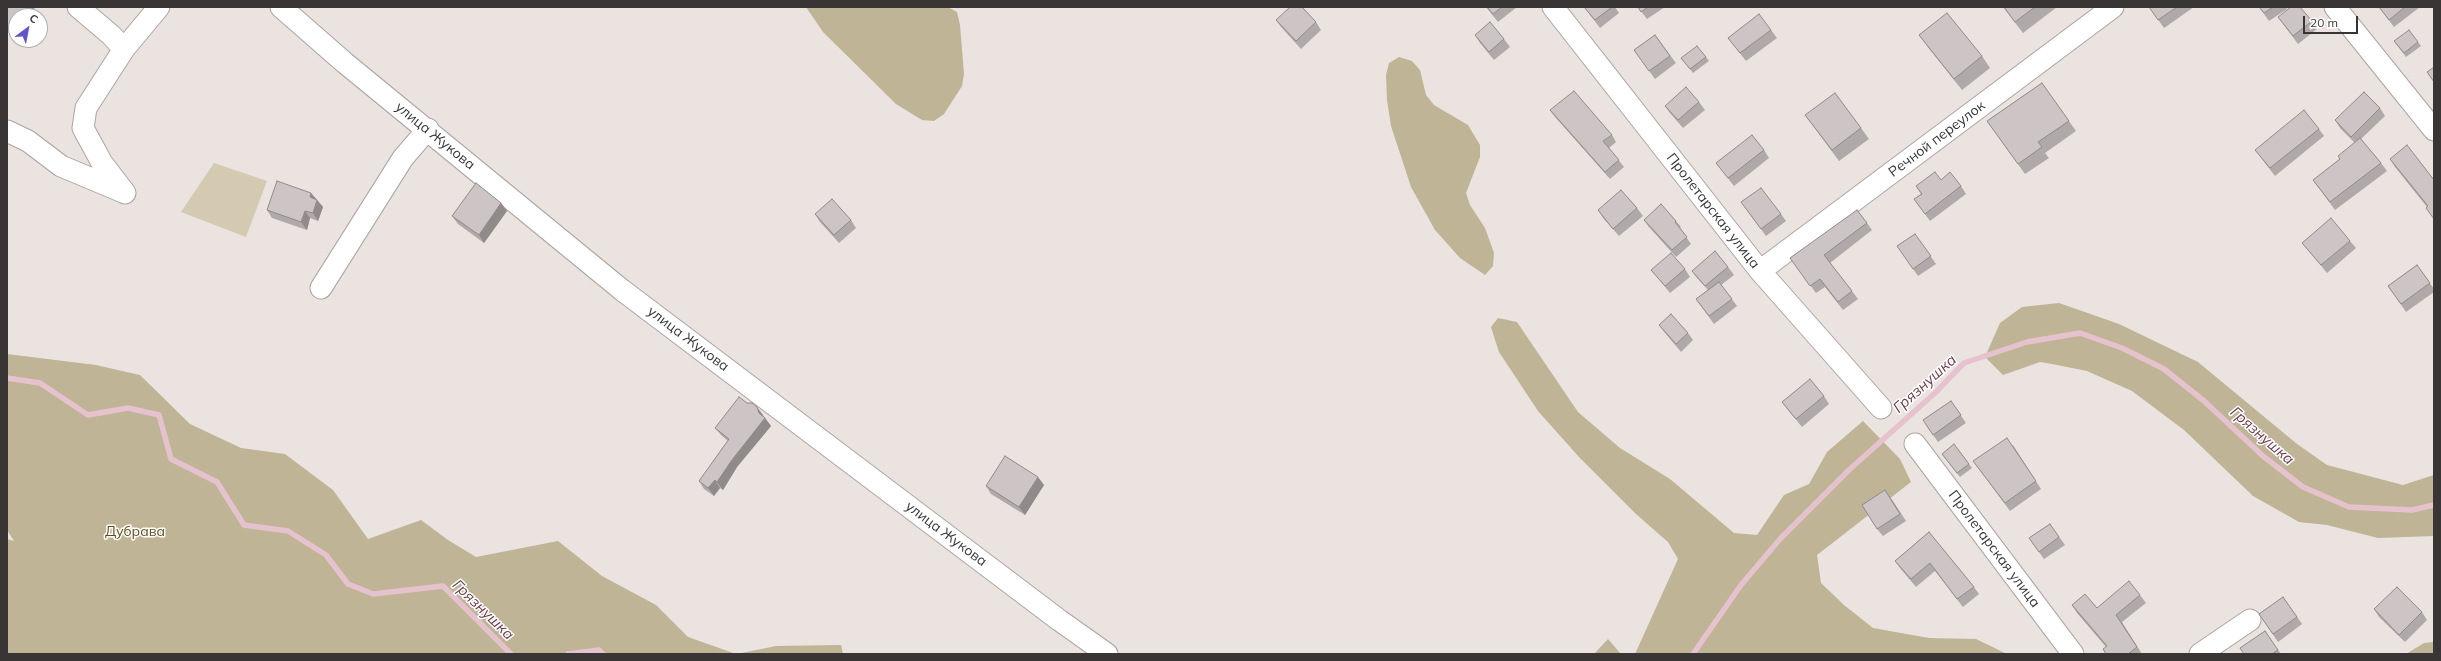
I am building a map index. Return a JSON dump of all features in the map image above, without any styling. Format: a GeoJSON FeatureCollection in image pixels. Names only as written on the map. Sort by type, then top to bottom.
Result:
{"type":"FeatureCollection","features":[{"type":"Feature","properties":{"kind":"street"},"geometry":{"type":"LineString","coordinates":[[78,7],[112,35],[124,49]]}},
{"type":"Feature","properties":{"kind":"street"},"geometry":{"type":"LineString","coordinates":[[7,131],[28,141],[61,166],[125,193],[102,163],[83,128],[86,108],[124,49],[159,7]]}},
{"type":"Feature","properties":{"kind":"street","name":"улица Жукова"},"geometry":{"type":"LineString","coordinates":[[281,7],[345,63],[428,129],[622,290],[1059,620],[1107,654]]}},
{"type":"Feature","properties":{"kind":"street","name":"Пролетарская улица"},"geometry":{"type":"LineString","coordinates":[[1553,7],[1760,271],[1881,408]]}},
{"type":"Feature","properties":{"kind":"street","name":"Речной переулок"},"geometry":{"type":"LineString","coordinates":[[1760,271],[2113,7]]}},
{"type":"Feature","properties":{"kind":"street"},"geometry":{"type":"LineString","coordinates":[[2335,7],[2434,130]]}},
{"type":"Feature","properties":{"kind":"street"},"geometry":{"type":"LineString","coordinates":[[321,288],[403,158],[428,129]]}},
{"type":"Feature","properties":{"kind":"street","name":"Пролетарская улица"},"geometry":{"type":"LineString","coordinates":[[1915,444],[2073,654]]}},
{"type":"Feature","properties":{"kind":"street"},"geometry":{"type":"LineString","coordinates":[[2200,654],[2250,620]]}},
{"type":"Feature","properties":{"kind":"shaded area"},"geometry":{"type":"Polygon","coordinates":[[[214,163],[267,181],[246,237],[181,212],[214,163]]]}},
{"type":"Feature","properties":{"kind":"green space"},"geometry":{"type":"Polygon","coordinates":[[[806,7],[948,7],[957,12],[960,25],[964,74],[962,86],[944,114],[934,121],[922,120],[896,104],[823,32],[806,7]]]}},
{"type":"Feature","properties":{"kind":"green space"},"geometry":{"type":"Polygon","coordinates":[[[1399,57],[1412,61],[1420,70],[1426,95],[1434,105],[1468,125],[1480,145],[1480,157],[1466,193],[1470,205],[1485,228],[1494,253],[1493,266],[1485,275],[1460,258],[1435,230],[1411,187],[1391,126],[1387,100],[1386,75],[1389,63],[1399,57]]]}},
{"type":"Feature","properties":{"kind":"green space"},"geometry":{"type":"Polygon","coordinates":[[[2059,303],[2119,324],[2198,362],[2297,444],[2327,465],[2403,485],[2434,475],[2434,536],[2378,538],[2327,525],[2299,522],[2253,496],[2184,430],[2132,391],[2087,371],[2040,362],[2003,375],[1985,357],[2000,323],[2022,307],[2059,303]]]}},
{"type":"Feature","properties":{"kind":"green space"},"geometry":{"type":"Polygon","coordinates":[[[1498,318],[1517,322],[1578,412],[1620,448],[1670,479],[1734,533],[1757,535],[1784,495],[1809,484],[1827,452],[1863,421],[1900,459],[1911,482],[1817,555],[1821,583],[1844,605],[1873,628],[1929,638],[1976,639],[2007,654],[1635,654],[1678,559],[1668,542],[1636,514],[1579,457],[1538,411],[1499,352],[1491,327],[1498,318]]]}},
{"type":"Feature","properties":{"kind":"green space","name":"Дубрава"},"geometry":{"type":"Polygon","coordinates":[[[7,354],[96,365],[140,375],[190,424],[241,448],[285,454],[333,490],[368,539],[421,520],[448,540],[476,557],[558,541],[602,576],[656,605],[688,637],[736,654],[7,654],[7,539],[14,541],[7,530],[7,354]]]}},
{"type":"Feature","properties":{"kind":"green space"},"geometry":{"type":"Polygon","coordinates":[[[1608,639],[1621,654],[1594,654],[1608,639]]]}},
{"type":"Feature","properties":{"kind":"green space"},"geometry":{"type":"Polygon","coordinates":[[[2434,642],[2434,654],[2406,654],[2424,643],[2434,642]]]}},
{"type":"Feature","properties":{"kind":"green space"},"geometry":{"type":"Polygon","coordinates":[[[841,645],[843,654],[737,654],[776,646],[841,645]]]}},
{"type":"Feature","properties":{"kind":"building"},"geometry":{"type":"Polygon","coordinates":[[[7,7],[28,7],[8,8],[8,28],[7,7]]]}},
{"type":"Feature","properties":{"kind":"building"},"geometry":{"type":"Polygon","coordinates":[[[1290,7],[1302,7],[1316,22],[1296,41],[1276,20],[1290,7]]]}},
{"type":"Feature","properties":{"kind":"building"},"geometry":{"type":"Polygon","coordinates":[[[1487,7],[1502,7],[1493,14],[1487,7]]]}},
{"type":"Feature","properties":{"kind":"building"},"geometry":{"type":"Polygon","coordinates":[[[1584,7],[1612,7],[1595,20],[1584,7]]]}},
{"type":"Feature","properties":{"kind":"building"},"geometry":{"type":"Polygon","coordinates":[[[1638,7],[1648,7],[1641,12],[1638,7]]]}},
{"type":"Feature","properties":{"kind":"building"},"geometry":{"type":"Polygon","coordinates":[[[2004,7],[2035,7],[2015,22],[2004,7]]]}},
{"type":"Feature","properties":{"kind":"building"},"geometry":{"type":"Polygon","coordinates":[[[2149,7],[2177,7],[2158,20],[2149,7]]]}},
{"type":"Feature","properties":{"kind":"building"},"geometry":{"type":"Polygon","coordinates":[[[2259,7],[2273,7],[2264,13],[2259,7]]]}},
{"type":"Feature","properties":{"kind":"building"},"geometry":{"type":"Polygon","coordinates":[[[2291,7],[2300,7],[2312,21],[2293,36],[2278,17],[2291,7]]]}},
{"type":"Feature","properties":{"kind":"building"},"geometry":{"type":"Polygon","coordinates":[[[2379,7],[2405,7],[2389,20],[2379,7]]]}},
{"type":"Feature","properties":{"kind":"building"},"geometry":{"type":"Polygon","coordinates":[[[1947,13],[1982,56],[1954,79],[1919,35],[1947,13]]]}},
{"type":"Feature","properties":{"kind":"building"},"geometry":{"type":"Polygon","coordinates":[[[1759,14],[1771,30],[1740,53],[1728,38],[1759,14]]]}},
{"type":"Feature","properties":{"kind":"building"},"geometry":{"type":"Polygon","coordinates":[[[1490,22],[1504,39],[1489,52],[1475,35],[1490,22]]]}},
{"type":"Feature","properties":{"kind":"building"},"geometry":{"type":"Polygon","coordinates":[[[2409,30],[2418,42],[2404,53],[2394,41],[2409,30]]]}},
{"type":"Feature","properties":{"kind":"building"},"geometry":{"type":"Polygon","coordinates":[[[1655,35],[1670,56],[1649,71],[1634,50],[1655,35]]]}},
{"type":"Feature","properties":{"kind":"building"},"geometry":{"type":"Polygon","coordinates":[[[1697,46],[1706,57],[1690,69],[1681,58],[1697,46]]]}},
{"type":"Feature","properties":{"kind":"building"},"geometry":{"type":"Polygon","coordinates":[[[2434,67],[2434,82],[2427,72],[2434,67]]]}},
{"type":"Feature","properties":{"kind":"building"},"geometry":{"type":"Polygon","coordinates":[[[2042,83],[2069,121],[2038,142],[2042,147],[2018,164],[1987,121],[2042,83]]]}},
{"type":"Feature","properties":{"kind":"building"},"geometry":{"type":"Polygon","coordinates":[[[1686,87],[1699,102],[1678,120],[1665,106],[1686,87]]]}},
{"type":"Feature","properties":{"kind":"building"},"geometry":{"type":"Polygon","coordinates":[[[1574,91],[1612,135],[1603,141],[1619,160],[1605,172],[1550,110],[1574,91]]]}},
{"type":"Feature","properties":{"kind":"building"},"geometry":{"type":"Polygon","coordinates":[[[2364,92],[2380,108],[2351,137],[2335,120],[2364,92]]]}},
{"type":"Feature","properties":{"kind":"building"},"geometry":{"type":"Polygon","coordinates":[[[1835,93],[1861,128],[1832,150],[1805,115],[1835,93]]]}},
{"type":"Feature","properties":{"kind":"building"},"geometry":{"type":"Polygon","coordinates":[[[2304,110],[2319,129],[2270,168],[2255,150],[2304,110]]]}},
{"type":"Feature","properties":{"kind":"building"},"geometry":{"type":"Polygon","coordinates":[[[1752,135],[1764,150],[1728,178],[1716,163],[1752,135]]]}},
{"type":"Feature","properties":{"kind":"building"},"geometry":{"type":"Polygon","coordinates":[[[2360,138],[2381,163],[2330,202],[2313,180],[2340,159],[2338,156],[2360,138]]]}},
{"type":"Feature","properties":{"kind":"building"},"geometry":{"type":"Polygon","coordinates":[[[2407,145],[2434,180],[2434,219],[2426,208],[2428,206],[2390,159],[2407,145]]]}},
{"type":"Feature","properties":{"kind":"building"},"geometry":{"type":"Polygon","coordinates":[[[1935,172],[1941,180],[1950,172],[1961,186],[1925,214],[1914,199],[1922,194],[1916,186],[1935,172]]]}},
{"type":"Feature","properties":{"kind":"building"},"geometry":{"type":"Polygon","coordinates":[[[277,181],[311,193],[310,197],[317,200],[313,213],[305,211],[301,222],[267,210],[277,181]]]}},
{"type":"Feature","properties":{"kind":"building"},"geometry":{"type":"Polygon","coordinates":[[[476,183],[501,203],[479,235],[452,216],[476,183]]]}},
{"type":"Feature","properties":{"kind":"building"},"geometry":{"type":"Polygon","coordinates":[[[1761,188],[1781,214],[1761,229],[1741,202],[1761,188]]]}},
{"type":"Feature","properties":{"kind":"building"},"geometry":{"type":"Polygon","coordinates":[[[1621,190],[1637,208],[1613,229],[1598,210],[1621,190]]]}},
{"type":"Feature","properties":{"kind":"building"},"geometry":{"type":"Polygon","coordinates":[[[832,199],[851,220],[834,235],[815,214],[832,199]]]}},
{"type":"Feature","properties":{"kind":"building"},"geometry":{"type":"Polygon","coordinates":[[[1661,204],[1676,221],[1675,222],[1687,237],[1672,250],[1644,220],[1661,204]]]}},
{"type":"Feature","properties":{"kind":"building"},"geometry":{"type":"Polygon","coordinates":[[[1857,210],[1867,223],[1824,255],[1852,291],[1838,302],[1820,279],[1810,286],[1790,258],[1857,210]]]}},
{"type":"Feature","properties":{"kind":"building"},"geometry":{"type":"Polygon","coordinates":[[[2331,218],[2350,241],[2321,265],[2302,243],[2331,218]]]}},
{"type":"Feature","properties":{"kind":"building"},"geometry":{"type":"Polygon","coordinates":[[[1915,234],[1931,256],[1913,269],[1897,246],[1915,234]]]}},
{"type":"Feature","properties":{"kind":"building"},"geometry":{"type":"Polygon","coordinates":[[[1715,251],[1728,267],[1705,286],[1692,271],[1715,251]]]}},
{"type":"Feature","properties":{"kind":"building"},"geometry":{"type":"Polygon","coordinates":[[[1671,253],[1685,269],[1665,286],[1651,270],[1671,253]]]}},
{"type":"Feature","properties":{"kind":"building"},"geometry":{"type":"Polygon","coordinates":[[[2417,265],[2430,283],[2401,304],[2388,286],[2417,265]]]}},
{"type":"Feature","properties":{"kind":"building"},"geometry":{"type":"Polygon","coordinates":[[[1719,282],[1732,299],[1709,316],[1696,299],[1719,282]]]}},
{"type":"Feature","properties":{"kind":"building"},"geometry":{"type":"Polygon","coordinates":[[[1671,314],[1688,333],[1676,344],[1659,325],[1671,314]]]}},
{"type":"Feature","properties":{"kind":"building"},"geometry":{"type":"Polygon","coordinates":[[[1810,379],[1824,396],[1796,419],[1782,402],[1810,379]]]}},
{"type":"Feature","properties":{"kind":"building"},"geometry":{"type":"Polygon","coordinates":[[[739,397],[747,403],[752,403],[757,407],[759,413],[765,418],[717,482],[715,480],[708,488],[699,481],[729,439],[715,428],[739,397]]]}},
{"type":"Feature","properties":{"kind":"building"},"geometry":{"type":"Polygon","coordinates":[[[1951,401],[1961,415],[1933,435],[1923,420],[1951,401]]]}},
{"type":"Feature","properties":{"kind":"building"},"geometry":{"type":"Polygon","coordinates":[[[2007,438],[2036,481],[2005,503],[1973,461],[2007,438]]]}},
{"type":"Feature","properties":{"kind":"building"},"geometry":{"type":"Polygon","coordinates":[[[1954,444],[1969,464],[1957,473],[1942,454],[1954,444]]]}},
{"type":"Feature","properties":{"kind":"building"},"geometry":{"type":"Polygon","coordinates":[[[1005,456],[1038,477],[1019,507],[986,486],[1005,456]]]}},
{"type":"Feature","properties":{"kind":"building"},"geometry":{"type":"Polygon","coordinates":[[[1885,490],[1900,514],[1877,529],[1862,505],[1885,490]]]}},
{"type":"Feature","properties":{"kind":"building"},"geometry":{"type":"Polygon","coordinates":[[[2050,524],[2059,537],[2039,552],[2029,538],[2050,524]]]}},
{"type":"Feature","properties":{"kind":"building"},"geometry":{"type":"Polygon","coordinates":[[[1929,532],[1974,587],[1957,599],[1930,563],[1911,579],[1895,561],[1929,532]]]}},
{"type":"Feature","properties":{"kind":"building"},"geometry":{"type":"Polygon","coordinates":[[[2129,581],[2140,595],[2116,615],[2137,647],[2128,654],[2106,654],[2103,649],[2107,646],[2072,605],[2085,594],[2097,608],[2129,581]]]}},
{"type":"Feature","properties":{"kind":"building"},"geometry":{"type":"Polygon","coordinates":[[[2397,587],[2422,612],[2399,635],[2374,609],[2397,587]]]}},
{"type":"Feature","properties":{"kind":"building"},"geometry":{"type":"Polygon","coordinates":[[[2283,597],[2297,617],[2273,634],[2259,614],[2283,597]]]}},
{"type":"Feature","properties":{"kind":"building"},"geometry":{"type":"Polygon","coordinates":[[[2265,631],[2278,650],[2272,654],[2244,654],[2240,648],[2265,631]]]}},
{"type":"Feature","properties":{"kind":"waterway","name":"Грязнушка"},"geometry":{"type":"LineString","coordinates":[[1693,654],[1741,585],[1780,539],[1850,469],[1935,393],[1964,363],[2027,342],[2080,333],[2122,348],[2164,369],[2204,401],[2263,456],[2303,487],[2349,507],[2412,510],[2434,505]]}},
{"type":"Feature","properties":{"kind":"waterway","name":"Грязнушка"},"geometry":{"type":"LineString","coordinates":[[7,378],[40,383],[88,415],[128,408],[159,415],[171,459],[217,482],[244,525],[288,531],[326,555],[348,584],[373,594],[443,586],[511,654]]}},
{"type":"Feature","properties":{"kind":"waterway","name":"Грязнушка"},"geometry":{"type":"LineString","coordinates":[[568,654],[599,650],[603,654]]}}]}
